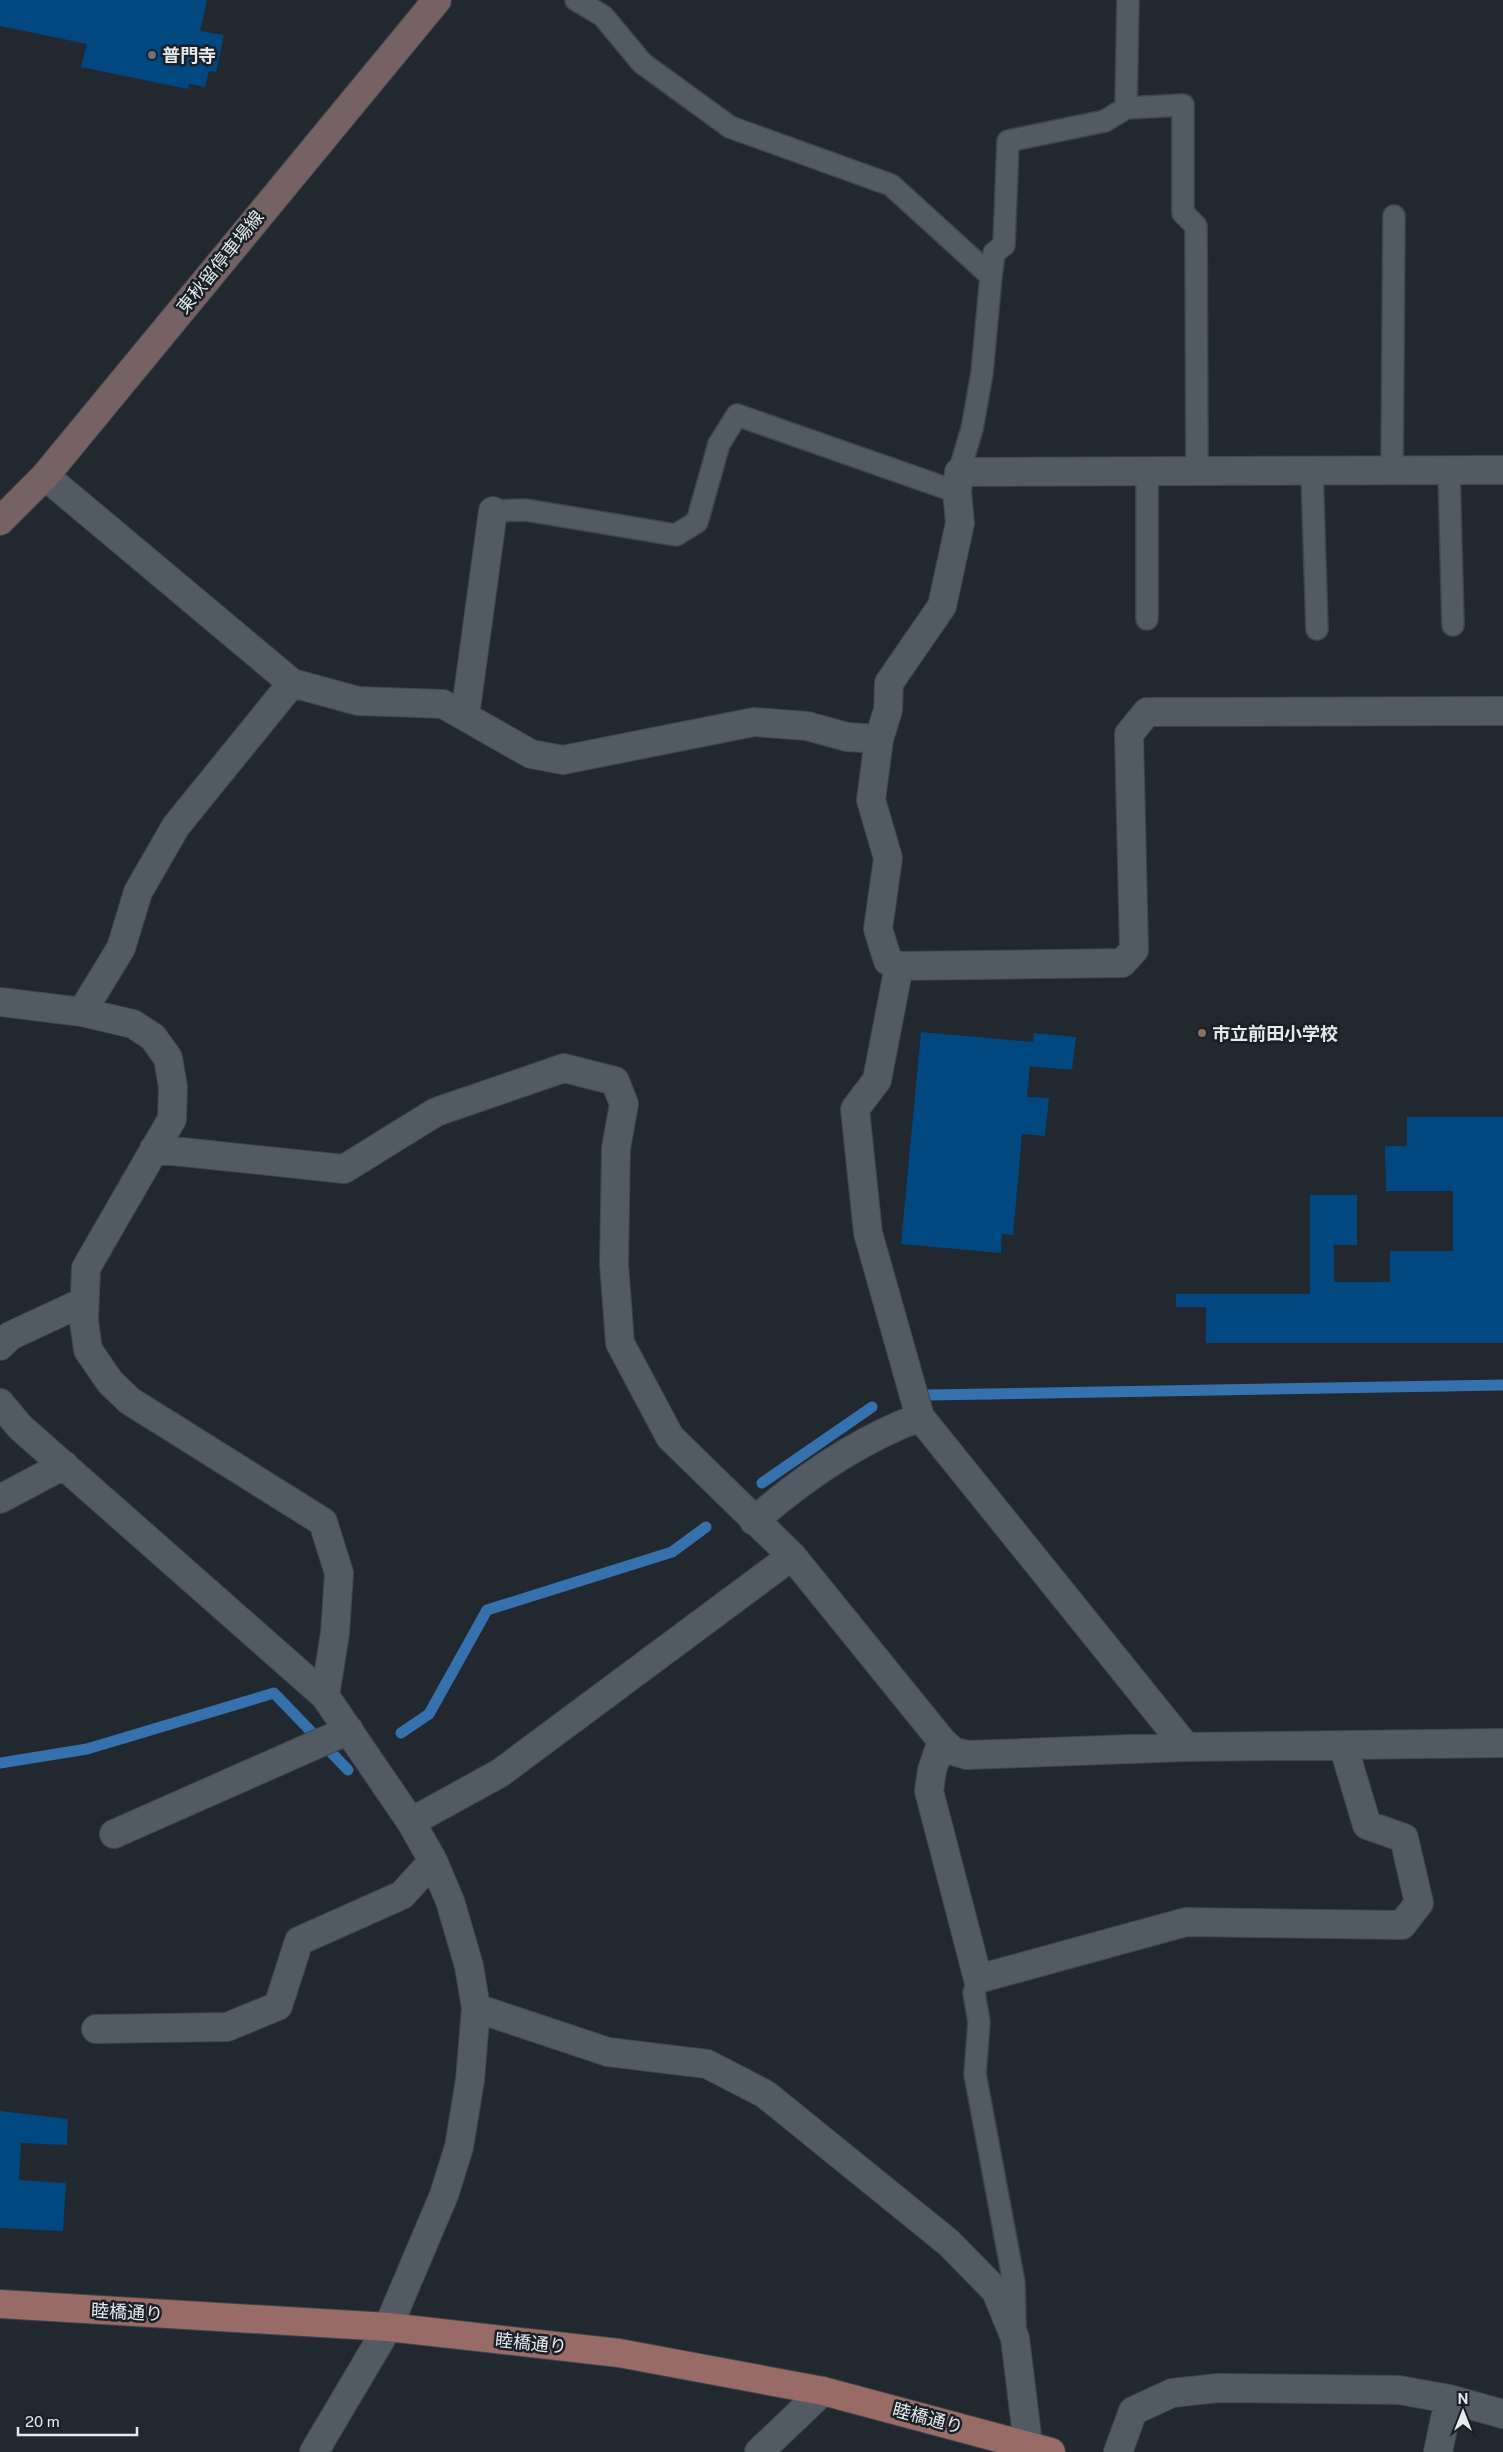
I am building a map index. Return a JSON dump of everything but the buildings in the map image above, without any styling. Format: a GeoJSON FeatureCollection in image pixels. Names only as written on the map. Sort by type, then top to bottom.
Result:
{"type":"FeatureCollection","features":[{"type":"Feature","properties":{"kind":"main road","name":"東秋留停車場線"},"geometry":{"type":"LineString","coordinates":[[0,521],[45,476],[437,0]]}},
{"type":"Feature","properties":{"kind":"main road","name":"睦橋通り"},"geometry":{"type":"LineString","coordinates":[[0,2304],[388,2327],[620,2353],[823,2391],[1039,2448]]}},
{"type":"Feature","properties":{"kind":"street"},"geometry":{"type":"LineString","coordinates":[[1503,470],[1147,472],[958,482],[960,523],[942,606],[889,684],[888,710],[880,739],[871,800],[888,858],[878,929],[888,962],[899,966],[1122,963],[1134,950],[1129,734],[1148,712],[1503,711]]}},
{"type":"Feature","properties":{"kind":"street"},"geometry":{"type":"LineString","coordinates":[[45,476],[292,683],[358,701],[443,704],[531,754],[562,760],[754,722],[807,726],[847,737],[880,739]]}},
{"type":"Feature","properties":{"kind":"street"},"geometry":{"type":"LineString","coordinates":[[465,716],[493,511]]}},
{"type":"Feature","properties":{"kind":"street"},"geometry":{"type":"LineString","coordinates":[[82,1012],[121,948],[138,892],[176,826],[292,683]]}},
{"type":"Feature","properties":{"kind":"street"},"geometry":{"type":"LineString","coordinates":[[899,966],[877,1080],[855,1109],[868,1233],[920,1417],[1186,1747]]}},
{"type":"Feature","properties":{"kind":"street"},"geometry":{"type":"LineString","coordinates":[[0,1002],[82,1012],[133,1024],[153,1037],[168,1058],[172,1087],[172,1119],[86,1268],[83,1302],[88,1350],[110,1382],[130,1401],[324,1522],[339,1573],[335,1633],[325,1696]]}},
{"type":"Feature","properties":{"kind":"street"},"geometry":{"type":"LineString","coordinates":[[154,1149],[344,1169],[436,1112],[564,1068],[615,1081],[624,1104],[616,1148],[615,1177],[614,1264],[620,1343],[670,1437],[792,1556],[952,1751],[967,1755],[1186,1747],[1503,1743]]}},
{"type":"Feature","properties":{"kind":"street"},"geometry":{"type":"LineString","coordinates":[[0,1346],[10,1336],[83,1302]]}},
{"type":"Feature","properties":{"kind":"street"},"geometry":{"type":"LineString","coordinates":[[0,1403],[20,1427],[325,1696],[344,1732],[411,1822],[433,1861],[453,1910],[469,1966],[476,2008],[470,2080],[459,2146],[444,2195],[388,2327],[314,2452]]}},
{"type":"Feature","properties":{"kind":"street"},"geometry":{"type":"LineString","coordinates":[[754,1521],[783,1496],[832,1461],[899,1424],[920,1417]]}},
{"type":"Feature","properties":{"kind":"street"},"geometry":{"type":"LineString","coordinates":[[0,1499],[64,1465]]}},
{"type":"Feature","properties":{"kind":"street"},"geometry":{"type":"LineString","coordinates":[[411,1822],[500,1773],[792,1556]]}},
{"type":"Feature","properties":{"kind":"street"},"geometry":{"type":"LineString","coordinates":[[114,1834],[344,1732]]}},
{"type":"Feature","properties":{"kind":"street"},"geometry":{"type":"LineString","coordinates":[[942,1741],[932,1770],[929,1792],[978,1979],[1186,1922],[1402,1924],[1419,1904],[1404,1838],[1367,1825],[1343,1745]]}},
{"type":"Feature","properties":{"kind":"street"},"geometry":{"type":"LineString","coordinates":[[96,2029],[227,2027],[278,2006],[299,1941],[402,1895],[433,1861]]}},
{"type":"Feature","properties":{"kind":"street"},"geometry":{"type":"LineString","coordinates":[[476,2008],[608,2052],[707,2064],[737,2077],[765,2094],[949,2243],[996,2291],[1015,2338],[1039,2448]]}},
{"type":"Feature","properties":{"kind":"street"},"geometry":{"type":"LineString","coordinates":[[1118,2452],[1133,2411],[1172,2393],[1218,2388],[1399,2390],[1449,2399],[1503,2414]]}},
{"type":"Feature","properties":{"kind":"street"},"geometry":{"type":"LineString","coordinates":[[759,2452],[823,2391]]}},
{"type":"Feature","properties":{"kind":"street"},"geometry":{"type":"LineString","coordinates":[[1438,2452],[1449,2399]]}},
{"type":"Feature","properties":{"kind":"lane"},"geometry":{"type":"LineString","coordinates":[[576,0],[603,16],[642,63],[730,127],[891,185],[991,276]]}},
{"type":"Feature","properties":{"kind":"lane"},"geometry":{"type":"LineString","coordinates":[[1126,108],[1128,0]]}},
{"type":"Feature","properties":{"kind":"lane"},"geometry":{"type":"LineString","coordinates":[[493,511],[526,510],[676,535],[697,522],[719,444],[737,415],[958,482],[972,428],[982,372],[994,253],[1004,245],[1008,141],[1104,121],[1126,108],[1184,105],[1184,213],[1196,226],[1198,471]]}},
{"type":"Feature","properties":{"kind":"lane"},"geometry":{"type":"LineString","coordinates":[[1392,471],[1394,216]]}},
{"type":"Feature","properties":{"kind":"lane"},"geometry":{"type":"LineString","coordinates":[[1312,471],[1317,629]]}},
{"type":"Feature","properties":{"kind":"lane"},"geometry":{"type":"LineString","coordinates":[[1449,471],[1453,625]]}},
{"type":"Feature","properties":{"kind":"lane"},"geometry":{"type":"LineString","coordinates":[[1147,472],[1148,619]]}},
{"type":"Feature","properties":{"kind":"lane"},"geometry":{"type":"LineString","coordinates":[[978,1979],[974,1993],[979,2022],[975,2074],[1014,2283],[1015,2338]]}},
{"type":"Feature","properties":{"kind":"waterway"},"geometry":{"type":"LineString","coordinates":[[928,1395],[1503,1385]]}},
{"type":"Feature","properties":{"kind":"waterway"},"geometry":{"type":"LineString","coordinates":[[762,1483],[872,1407]]}},
{"type":"Feature","properties":{"kind":"waterway"},"geometry":{"type":"LineString","coordinates":[[401,1733],[429,1714],[487,1610],[672,1552],[706,1527]]}},
{"type":"Feature","properties":{"kind":"waterway"},"geometry":{"type":"LineString","coordinates":[[0,1763],[87,1749],[274,1693],[348,1770]]}},
{"type":"Feature","properties":{"kind":"place","name":"普門寺"},"geometry":{"type":"Point","coordinates":[152,55]}},
{"type":"Feature","properties":{"kind":"place","name":"市立前田小学校"},"geometry":{"type":"Point","coordinates":[1202,1033]}}]}
